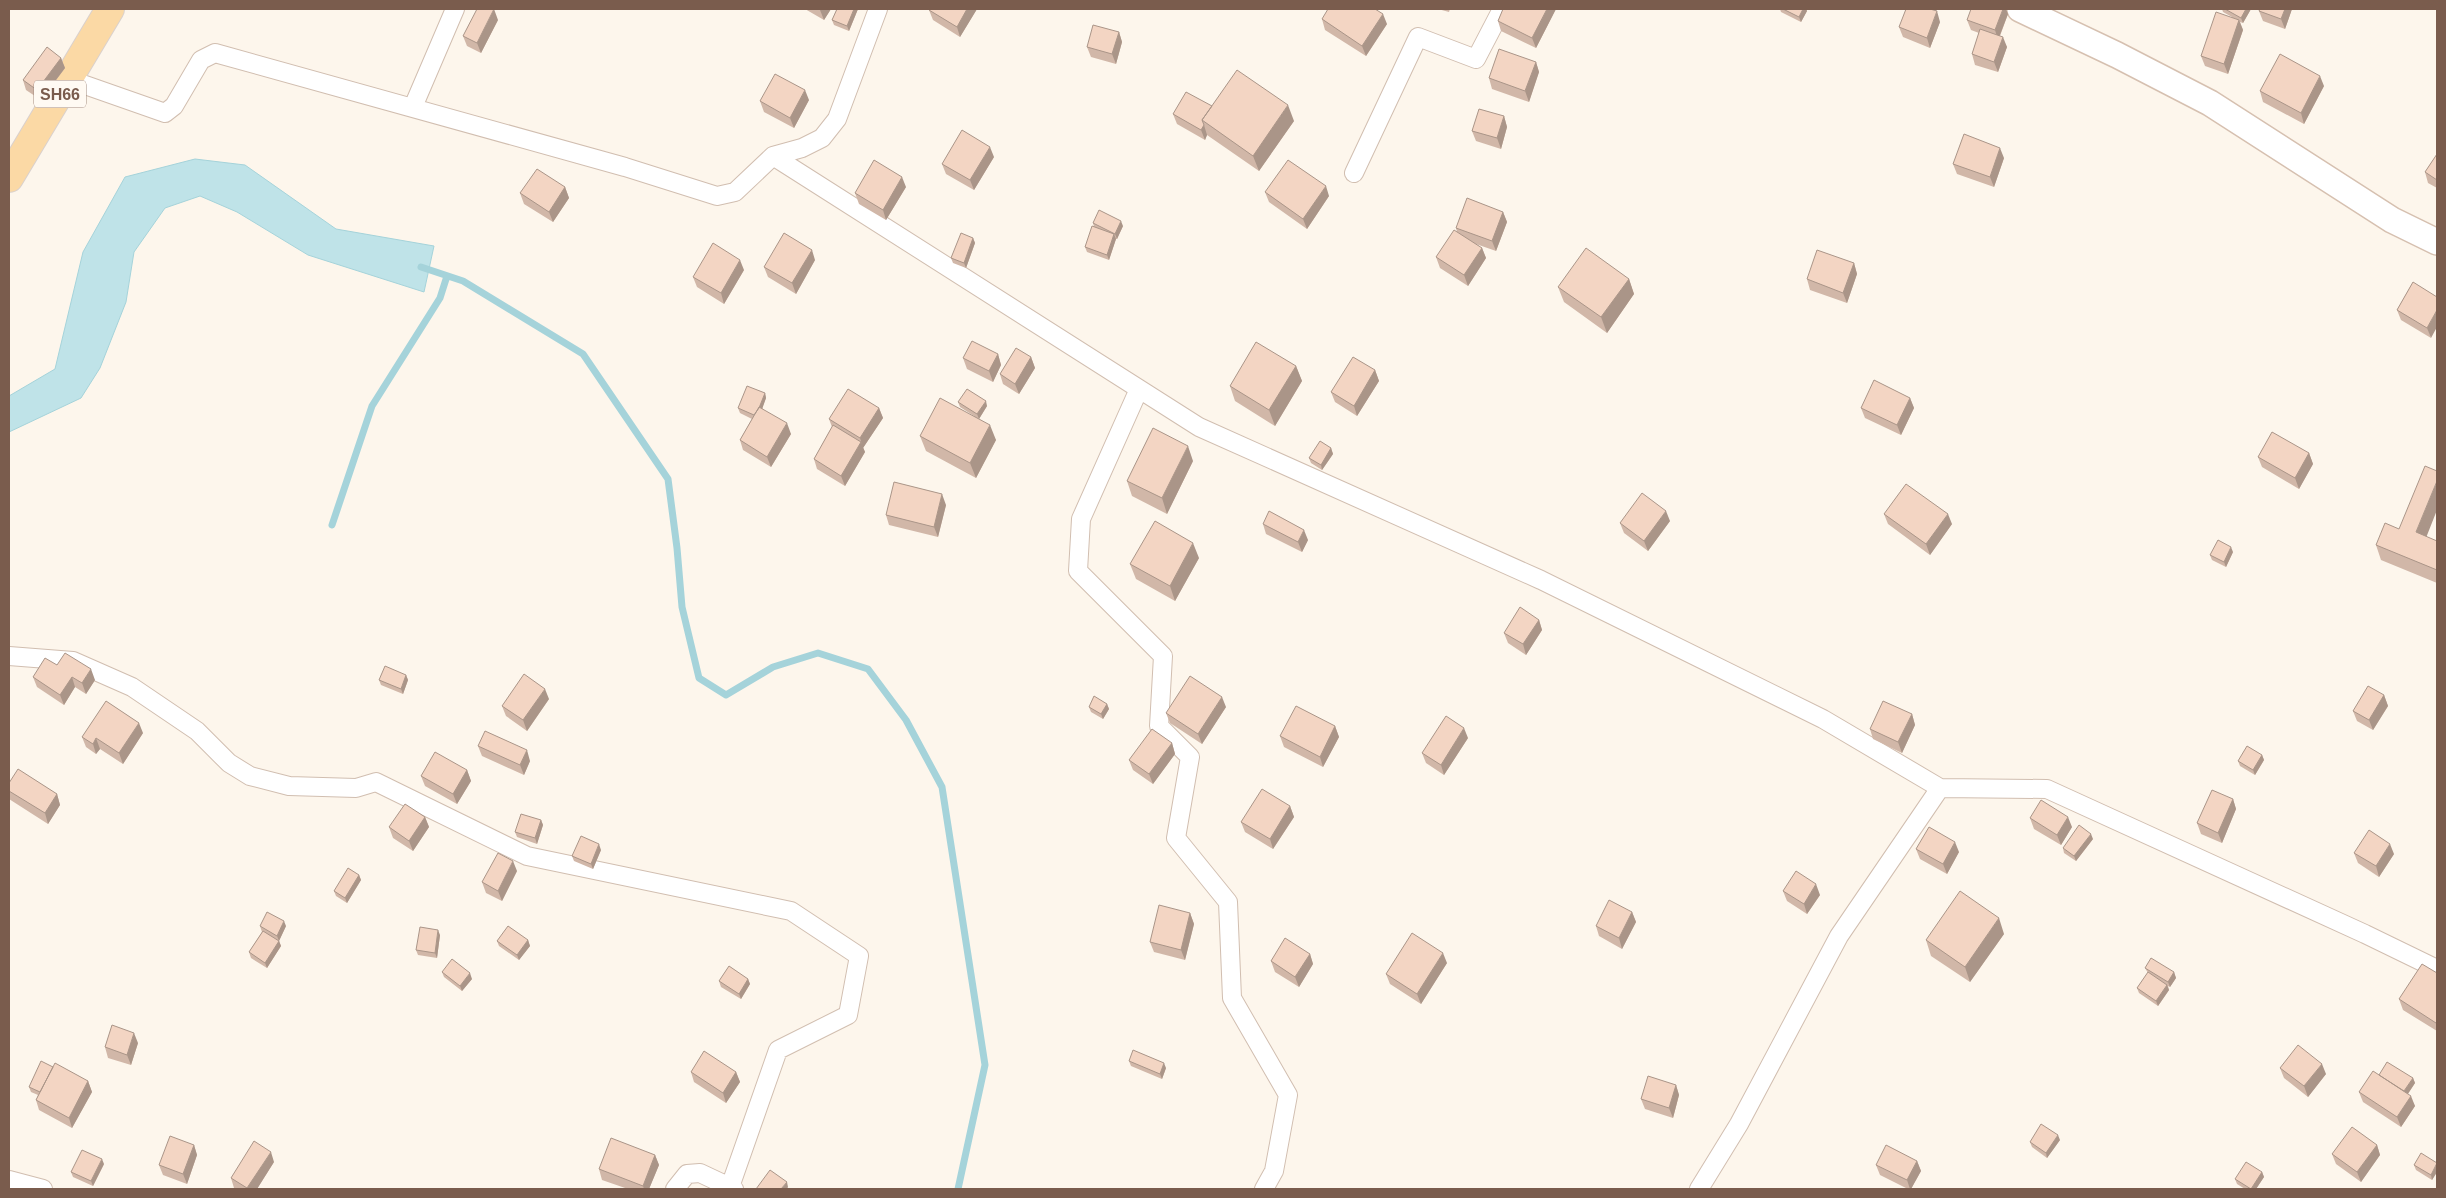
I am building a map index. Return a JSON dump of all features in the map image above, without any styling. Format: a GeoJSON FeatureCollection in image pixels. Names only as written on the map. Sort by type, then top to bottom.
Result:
{"type":"FeatureCollection","features":[{"type":"Feature","properties":{"kind":"main road","name":"SH66"},"geometry":{"type":"LineString","coordinates":[[9,178],[110,9]]}},
{"type":"Feature","properties":{"kind":"street"},"geometry":{"type":"LineString","coordinates":[[413,108],[455,9]]}},
{"type":"Feature","properties":{"kind":"street"},"geometry":{"type":"LineString","coordinates":[[68,79],[165,113],[174,106],[201,60],[215,53],[717,196],[735,192],[773,156],[802,148],[822,138],[837,119],[878,9]]}},
{"type":"Feature","properties":{"kind":"street"},"geometry":{"type":"LineString","coordinates":[[1354,173],[1418,37],[1476,59],[1502,9]]}},
{"type":"Feature","properties":{"kind":"street"},"geometry":{"type":"LineString","coordinates":[[2020,9],[2210,102],[2392,220],[2437,242]]}},
{"type":"Feature","properties":{"kind":"street"},"geometry":{"type":"LineString","coordinates":[[773,156],[1199,427],[1541,580],[1814,714],[1940,788],[2047,789],[2365,934],[2437,969]]}},
{"type":"Feature","properties":{"kind":"street"},"geometry":{"type":"LineString","coordinates":[[1139,389],[1081,519],[1078,571],[1163,656],[1158,726],[1190,757],[1176,838],[1228,902],[1232,998],[1288,1095],[1274,1171],[1264,1189]]}},
{"type":"Feature","properties":{"kind":"street"},"geometry":{"type":"LineString","coordinates":[[9,656],[73,662],[132,688],[197,731],[229,763],[250,776],[289,786],[356,788],[376,782],[527,856],[791,911],[859,956],[848,1015],[778,1050],[732,1188],[700,1173],[687,1174],[675,1189]]}},
{"type":"Feature","properties":{"kind":"street"},"geometry":{"type":"LineString","coordinates":[[1699,1189],[1739,1124],[1839,936],[1940,788]]}},
{"type":"Feature","properties":{"kind":"street"},"geometry":{"type":"LineString","coordinates":[[9,1180],[43,1189]]}},
{"type":"Feature","properties":{"kind":"water"},"geometry":{"type":"Polygon","coordinates":[[[195,159],[245,165],[336,229],[434,246],[424,292],[308,255],[237,212],[200,196],[165,208],[134,252],[126,302],[100,368],[81,398],[9,432],[9,396],[55,369],[83,252],[125,177],[195,159]]]}},
{"type":"Feature","properties":{"kind":"building"},"geometry":{"type":"Polygon","coordinates":[[[477,9],[494,9],[477,43],[463,36],[477,9]]]}},
{"type":"Feature","properties":{"kind":"building"},"geometry":{"type":"Polygon","coordinates":[[[837,9],[854,9],[847,26],[832,20],[837,9]]]}},
{"type":"Feature","properties":{"kind":"building"},"geometry":{"type":"Polygon","coordinates":[[[930,9],[967,9],[957,27],[930,9]]]}},
{"type":"Feature","properties":{"kind":"building"},"geometry":{"type":"Polygon","coordinates":[[[1328,9],[1375,9],[1383,14],[1362,46],[1322,19],[1328,9]]]}},
{"type":"Feature","properties":{"kind":"building"},"geometry":{"type":"Polygon","coordinates":[[[1503,9],[1547,9],[1532,38],[1498,21],[1503,9]]]}},
{"type":"Feature","properties":{"kind":"building"},"geometry":{"type":"Polygon","coordinates":[[[1783,9],[1803,9],[1799,17],[1783,9]]]}},
{"type":"Feature","properties":{"kind":"building"},"geometry":{"type":"Polygon","coordinates":[[[1906,9],[1930,9],[1937,11],[1927,38],[1899,27],[1906,9]]]}},
{"type":"Feature","properties":{"kind":"building"},"geometry":{"type":"Polygon","coordinates":[[[1971,9],[2003,9],[1995,30],[1967,20],[1971,9]]]}},
{"type":"Feature","properties":{"kind":"building"},"geometry":{"type":"Polygon","coordinates":[[[2225,9],[2246,9],[2241,18],[2225,9]]]}},
{"type":"Feature","properties":{"kind":"building"},"geometry":{"type":"Polygon","coordinates":[[[2260,9],[2285,9],[2281,19],[2259,11],[2260,9]]]}},
{"type":"Feature","properties":{"kind":"building"},"geometry":{"type":"Polygon","coordinates":[[[2216,12],[2239,20],[2224,64],[2201,56],[2216,12]]]}},
{"type":"Feature","properties":{"kind":"building"},"geometry":{"type":"Polygon","coordinates":[[[1093,25],[1119,32],[1112,54],[1087,47],[1093,25]]]}},
{"type":"Feature","properties":{"kind":"building"},"geometry":{"type":"Polygon","coordinates":[[[1980,29],[2003,37],[1994,62],[1972,54],[1980,29]]]}},
{"type":"Feature","properties":{"kind":"building"},"geometry":{"type":"Polygon","coordinates":[[[47,47],[61,58],[37,90],[23,80],[47,47]]]}},
{"type":"Feature","properties":{"kind":"building"},"geometry":{"type":"Polygon","coordinates":[[[1499,49],[1536,62],[1525,91],[1489,78],[1499,49]]]}},
{"type":"Feature","properties":{"kind":"building"},"geometry":{"type":"Polygon","coordinates":[[[2280,54],[2320,76],[2301,113],[2260,91],[2280,54]]]}},
{"type":"Feature","properties":{"kind":"building"},"geometry":{"type":"Polygon","coordinates":[[[1237,70],[1288,105],[1253,156],[1202,120],[1237,70]]]}},
{"type":"Feature","properties":{"kind":"building"},"geometry":{"type":"Polygon","coordinates":[[[775,74],[805,90],[790,118],[760,101],[775,74]]]}},
{"type":"Feature","properties":{"kind":"building"},"geometry":{"type":"Polygon","coordinates":[[[1186,92],[1212,106],[1202,120],[1204,125],[1201,130],[1173,114],[1186,92]]]}},
{"type":"Feature","properties":{"kind":"building"},"geometry":{"type":"Polygon","coordinates":[[[1479,109],[1504,116],[1497,138],[1472,131],[1479,109]]]}},
{"type":"Feature","properties":{"kind":"building"},"geometry":{"type":"Polygon","coordinates":[[[962,130],[990,147],[970,180],[942,164],[962,130]]]}},
{"type":"Feature","properties":{"kind":"building"},"geometry":{"type":"Polygon","coordinates":[[[1964,134],[2000,148],[1990,177],[1953,164],[1964,134]]]}},
{"type":"Feature","properties":{"kind":"building"},"geometry":{"type":"Polygon","coordinates":[[[2437,154],[2437,180],[2425,172],[2437,154]]]}},
{"type":"Feature","properties":{"kind":"building"},"geometry":{"type":"Polygon","coordinates":[[[874,160],[902,177],[883,210],[855,193],[874,160]]]}},
{"type":"Feature","properties":{"kind":"building"},"geometry":{"type":"Polygon","coordinates":[[[1288,160],[1326,186],[1303,219],[1265,192],[1288,160]]]}},
{"type":"Feature","properties":{"kind":"building"},"geometry":{"type":"Polygon","coordinates":[[[537,169],[565,187],[549,212],[520,193],[537,169]]]}},
{"type":"Feature","properties":{"kind":"building"},"geometry":{"type":"Polygon","coordinates":[[[1467,198],[1503,212],[1492,241],[1456,228],[1467,198]]]}},
{"type":"Feature","properties":{"kind":"building"},"geometry":{"type":"Polygon","coordinates":[[[1099,210],[1121,221],[1115,234],[1093,223],[1099,210]]]}},
{"type":"Feature","properties":{"kind":"building"},"geometry":{"type":"Polygon","coordinates":[[[1092,226],[1114,234],[1107,255],[1085,247],[1092,226]]]}},
{"type":"Feature","properties":{"kind":"building"},"geometry":{"type":"Polygon","coordinates":[[[1454,230],[1482,248],[1464,275],[1436,257],[1454,230]]]}},
{"type":"Feature","properties":{"kind":"building"},"geometry":{"type":"Polygon","coordinates":[[[784,233],[812,250],[792,283],[764,267],[784,233]]]}},
{"type":"Feature","properties":{"kind":"building"},"geometry":{"type":"Polygon","coordinates":[[[961,233],[973,238],[964,263],[951,258],[961,233]]]}},
{"type":"Feature","properties":{"kind":"building"},"geometry":{"type":"Polygon","coordinates":[[[713,243],[740,260],[721,293],[693,277],[713,243]]]}},
{"type":"Feature","properties":{"kind":"building"},"geometry":{"type":"Polygon","coordinates":[[[1586,248],[1629,279],[1601,317],[1558,287],[1586,248]]]}},
{"type":"Feature","properties":{"kind":"building"},"geometry":{"type":"Polygon","coordinates":[[[1817,250],[1854,263],[1843,293],[1807,279],[1817,250]]]}},
{"type":"Feature","properties":{"kind":"building"},"geometry":{"type":"Polygon","coordinates":[[[2413,282],[2437,297],[2437,310],[2427,328],[2397,310],[2413,282]]]}},
{"type":"Feature","properties":{"kind":"building"},"geometry":{"type":"Polygon","coordinates":[[[972,341],[998,354],[989,371],[963,358],[972,341]]]}},
{"type":"Feature","properties":{"kind":"building"},"geometry":{"type":"Polygon","coordinates":[[[1256,342],[1296,366],[1269,410],[1230,386],[1256,342]]]}},
{"type":"Feature","properties":{"kind":"building"},"geometry":{"type":"Polygon","coordinates":[[[1016,348],[1031,357],[1015,384],[1000,374],[1016,348]]]}},
{"type":"Feature","properties":{"kind":"building"},"geometry":{"type":"Polygon","coordinates":[[[1353,357],[1375,370],[1354,406],[1331,392],[1353,357]]]}},
{"type":"Feature","properties":{"kind":"building"},"geometry":{"type":"Polygon","coordinates":[[[1874,380],[1910,398],[1897,425],[1861,408],[1874,380]]]}},
{"type":"Feature","properties":{"kind":"building"},"geometry":{"type":"Polygon","coordinates":[[[747,386],[765,393],[754,415],[738,408],[747,386]]]}},
{"type":"Feature","properties":{"kind":"building"},"geometry":{"type":"Polygon","coordinates":[[[848,389],[879,408],[860,438],[829,419],[848,389]]]}},
{"type":"Feature","properties":{"kind":"building"},"geometry":{"type":"Polygon","coordinates":[[[967,389],[986,401],[977,414],[958,402],[967,389]]]}},
{"type":"Feature","properties":{"kind":"building"},"geometry":{"type":"Polygon","coordinates":[[[940,398],[990,425],[970,463],[920,436],[940,398]]]}},
{"type":"Feature","properties":{"kind":"building"},"geometry":{"type":"Polygon","coordinates":[[[759,407],[787,423],[767,457],[740,440],[759,407]]]}},
{"type":"Feature","properties":{"kind":"building"},"geometry":{"type":"Polygon","coordinates":[[[833,425],[861,442],[841,476],[814,459],[833,425]]]}},
{"type":"Feature","properties":{"kind":"building"},"geometry":{"type":"Polygon","coordinates":[[[1153,428],[1188,446],[1162,498],[1127,481],[1153,428]]]}},
{"type":"Feature","properties":{"kind":"building"},"geometry":{"type":"Polygon","coordinates":[[[2272,432],[2309,453],[2295,478],[2258,457],[2272,432]]]}},
{"type":"Feature","properties":{"kind":"building"},"geometry":{"type":"Polygon","coordinates":[[[1320,441],[1331,448],[1321,465],[1309,458],[1320,441]]]}},
{"type":"Feature","properties":{"kind":"building"},"geometry":{"type":"Polygon","coordinates":[[[2425,466],[2437,471],[2437,481],[2416,532],[2437,541],[2437,570],[2376,545],[2385,523],[2399,529],[2425,466]]]}},
{"type":"Feature","properties":{"kind":"building"},"geometry":{"type":"Polygon","coordinates":[[[894,482],[942,494],[934,527],[886,515],[894,482]]]}},
{"type":"Feature","properties":{"kind":"building"},"geometry":{"type":"Polygon","coordinates":[[[1906,484],[1948,514],[1926,544],[1884,514],[1906,484]]]}},
{"type":"Feature","properties":{"kind":"building"},"geometry":{"type":"Polygon","coordinates":[[[1642,493],[1666,511],[1644,541],[1620,523],[1642,493]]]}},
{"type":"Feature","properties":{"kind":"building"},"geometry":{"type":"Polygon","coordinates":[[[1269,511],[1304,530],[1298,542],[1263,524],[1269,511]]]}},
{"type":"Feature","properties":{"kind":"building"},"geometry":{"type":"Polygon","coordinates":[[[1155,521],[1193,543],[1170,586],[1130,564],[1155,521]]]}},
{"type":"Feature","properties":{"kind":"building"},"geometry":{"type":"Polygon","coordinates":[[[2218,540],[2231,547],[2224,562],[2210,555],[2218,540]]]}},
{"type":"Feature","properties":{"kind":"building"},"geometry":{"type":"Polygon","coordinates":[[[1520,607],[1539,620],[1523,644],[1504,633],[1520,607]]]}},
{"type":"Feature","properties":{"kind":"building"},"geometry":{"type":"Polygon","coordinates":[[[65,653],[91,669],[82,683],[72,677],[60,695],[33,677],[45,658],[57,665],[65,653]]]}},
{"type":"Feature","properties":{"kind":"building"},"geometry":{"type":"Polygon","coordinates":[[[385,666],[406,675],[401,689],[379,680],[385,666]]]}},
{"type":"Feature","properties":{"kind":"building"},"geometry":{"type":"Polygon","coordinates":[[[524,674],[545,689],[523,720],[502,706],[524,674]]]}},
{"type":"Feature","properties":{"kind":"building"},"geometry":{"type":"Polygon","coordinates":[[[1190,676],[1222,697],[1198,734],[1166,713],[1190,676]]]}},
{"type":"Feature","properties":{"kind":"building"},"geometry":{"type":"Polygon","coordinates":[[[2368,686],[2384,695],[2369,720],[2353,711],[2368,686]]]}},
{"type":"Feature","properties":{"kind":"building"},"geometry":{"type":"Polygon","coordinates":[[[1094,696],[1107,704],[1101,714],[1089,707],[1094,696]]]}},
{"type":"Feature","properties":{"kind":"building"},"geometry":{"type":"Polygon","coordinates":[[[106,701],[139,723],[119,753],[96,738],[93,744],[82,737],[106,701]]]}},
{"type":"Feature","properties":{"kind":"building"},"geometry":{"type":"Polygon","coordinates":[[[1883,701],[1912,714],[1898,742],[1870,729],[1883,701]]]}},
{"type":"Feature","properties":{"kind":"building"},"geometry":{"type":"Polygon","coordinates":[[[1296,706],[1335,726],[1320,757],[1280,736],[1296,706]]]}},
{"type":"Feature","properties":{"kind":"building"},"geometry":{"type":"Polygon","coordinates":[[[1446,716],[1464,728],[1441,765],[1422,753],[1446,716]]]}},
{"type":"Feature","properties":{"kind":"building"},"geometry":{"type":"Polygon","coordinates":[[[1152,729],[1172,743],[1149,774],[1129,760],[1152,729]]]}},
{"type":"Feature","properties":{"kind":"building"},"geometry":{"type":"Polygon","coordinates":[[[485,731],[527,750],[520,765],[478,746],[485,731]]]}},
{"type":"Feature","properties":{"kind":"building"},"geometry":{"type":"Polygon","coordinates":[[[2247,746],[2262,755],[2253,770],[2238,761],[2247,746]]]}},
{"type":"Feature","properties":{"kind":"building"},"geometry":{"type":"Polygon","coordinates":[[[435,752],[467,770],[453,794],[421,776],[435,752]]]}},
{"type":"Feature","properties":{"kind":"building"},"geometry":{"type":"Polygon","coordinates":[[[18,769],[57,794],[45,813],[9,791],[9,783],[18,769]]]}},
{"type":"Feature","properties":{"kind":"building"},"geometry":{"type":"Polygon","coordinates":[[[1262,789],[1290,806],[1270,839],[1241,822],[1262,789]]]}},
{"type":"Feature","properties":{"kind":"building"},"geometry":{"type":"Polygon","coordinates":[[[2212,790],[2233,799],[2218,833],[2197,823],[2212,790]]]}},
{"type":"Feature","properties":{"kind":"building"},"geometry":{"type":"Polygon","coordinates":[[[2041,800],[2068,817],[2057,835],[2030,818],[2041,800]]]}},
{"type":"Feature","properties":{"kind":"building"},"geometry":{"type":"Polygon","coordinates":[[[405,804],[425,817],[409,841],[389,827],[405,804]]]}},
{"type":"Feature","properties":{"kind":"building"},"geometry":{"type":"Polygon","coordinates":[[[521,814],[541,820],[535,838],[515,832],[521,814]]]}},
{"type":"Feature","properties":{"kind":"building"},"geometry":{"type":"Polygon","coordinates":[[[2079,825],[2091,834],[2074,856],[2063,848],[2079,825]]]}},
{"type":"Feature","properties":{"kind":"building"},"geometry":{"type":"Polygon","coordinates":[[[1929,827],[1955,842],[1943,864],[1916,849],[1929,827]]]}},
{"type":"Feature","properties":{"kind":"building"},"geometry":{"type":"Polygon","coordinates":[[[2369,830],[2390,844],[2376,866],[2354,853],[2369,830]]]}},
{"type":"Feature","properties":{"kind":"building"},"geometry":{"type":"Polygon","coordinates":[[[581,836],[599,844],[591,864],[572,856],[581,836]]]}},
{"type":"Feature","properties":{"kind":"building"},"geometry":{"type":"Polygon","coordinates":[[[498,853],[513,861],[498,891],[482,882],[498,853]]]}},
{"type":"Feature","properties":{"kind":"building"},"geometry":{"type":"Polygon","coordinates":[[[348,868],[359,875],[345,898],[334,891],[348,868]]]}},
{"type":"Feature","properties":{"kind":"building"},"geometry":{"type":"Polygon","coordinates":[[[1796,871],[1816,884],[1804,904],[1783,891],[1796,871]]]}},
{"type":"Feature","properties":{"kind":"building"},"geometry":{"type":"Polygon","coordinates":[[[1960,891],[1999,918],[1965,967],[1926,940],[1960,891]]]}},
{"type":"Feature","properties":{"kind":"building"},"geometry":{"type":"Polygon","coordinates":[[[1609,900],[1632,912],[1619,938],[1596,926],[1609,900]]]}},
{"type":"Feature","properties":{"kind":"building"},"geometry":{"type":"Polygon","coordinates":[[[1159,905],[1190,913],[1181,950],[1150,942],[1159,905]]]}},
{"type":"Feature","properties":{"kind":"building"},"geometry":{"type":"Polygon","coordinates":[[[267,912],[284,921],[277,936],[260,926],[267,912]]]}},
{"type":"Feature","properties":{"kind":"building"},"geometry":{"type":"Polygon","coordinates":[[[508,926],[528,940],[517,955],[497,941],[508,926]]]}},
{"type":"Feature","properties":{"kind":"building"},"geometry":{"type":"Polygon","coordinates":[[[420,927],[438,930],[435,953],[416,950],[420,927]]]}},
{"type":"Feature","properties":{"kind":"building"},"geometry":{"type":"Polygon","coordinates":[[[263,931],[279,941],[265,963],[249,952],[263,931]]]}},
{"type":"Feature","properties":{"kind":"building"},"geometry":{"type":"Polygon","coordinates":[[[1412,933],[1443,953],[1417,994],[1386,974],[1412,933]]]}},
{"type":"Feature","properties":{"kind":"building"},"geometry":{"type":"Polygon","coordinates":[[[1285,938],[1310,954],[1295,977],[1271,961],[1285,938]]]}},
{"type":"Feature","properties":{"kind":"building"},"geometry":{"type":"Polygon","coordinates":[[[2151,958],[2174,972],[2168,982],[2145,968],[2151,958]]]}},
{"type":"Feature","properties":{"kind":"building"},"geometry":{"type":"Polygon","coordinates":[[[452,959],[470,973],[460,986],[442,972],[452,959]]]}},
{"type":"Feature","properties":{"kind":"building"},"geometry":{"type":"Polygon","coordinates":[[[2422,964],[2437,973],[2436,1023],[2399,999],[2422,964]]]}},
{"type":"Feature","properties":{"kind":"building"},"geometry":{"type":"Polygon","coordinates":[[[729,966],[748,979],[739,994],[719,981],[729,966]]]}},
{"type":"Feature","properties":{"kind":"building"},"geometry":{"type":"Polygon","coordinates":[[[2148,972],[2167,985],[2156,1001],[2137,988],[2148,972]]]}},
{"type":"Feature","properties":{"kind":"building"},"geometry":{"type":"Polygon","coordinates":[[[112,1025],[134,1033],[127,1055],[105,1047],[112,1025]]]}},
{"type":"Feature","properties":{"kind":"building"},"geometry":{"type":"Polygon","coordinates":[[[2298,1045],[2322,1064],[2304,1086],[2280,1068],[2298,1045]]]}},
{"type":"Feature","properties":{"kind":"building"},"geometry":{"type":"Polygon","coordinates":[[[1133,1050],[1164,1063],[1160,1074],[1129,1061],[1133,1050]]]}},
{"type":"Feature","properties":{"kind":"building"},"geometry":{"type":"Polygon","coordinates":[[[704,1051],[736,1072],[723,1093],[691,1072],[704,1051]]]}},
{"type":"Feature","properties":{"kind":"building"},"geometry":{"type":"Polygon","coordinates":[[[41,1061],[53,1067],[40,1092],[29,1087],[41,1061]]]}},
{"type":"Feature","properties":{"kind":"building"},"geometry":{"type":"Polygon","coordinates":[[[2387,1062],[2413,1078],[2404,1091],[2379,1075],[2387,1062]]]}},
{"type":"Feature","properties":{"kind":"building"},"geometry":{"type":"Polygon","coordinates":[[[55,1063],[88,1081],[69,1118],[36,1100],[55,1063]]]}},
{"type":"Feature","properties":{"kind":"building"},"geometry":{"type":"Polygon","coordinates":[[[2373,1071],[2411,1096],[2397,1117],[2359,1092],[2373,1071]]]}},
{"type":"Feature","properties":{"kind":"building"},"geometry":{"type":"Polygon","coordinates":[[[1648,1076],[1676,1085],[1669,1108],[1641,1099],[1648,1076]]]}},
{"type":"Feature","properties":{"kind":"building"},"geometry":{"type":"Polygon","coordinates":[[[2041,1124],[2058,1135],[2046,1153],[2030,1142],[2041,1124]]]}},
{"type":"Feature","properties":{"kind":"building"},"geometry":{"type":"Polygon","coordinates":[[[2352,1127],[2377,1145],[2357,1172],[2332,1154],[2352,1127]]]}},
{"type":"Feature","properties":{"kind":"building"},"geometry":{"type":"Polygon","coordinates":[[[170,1136],[194,1145],[183,1174],[159,1165],[170,1136]]]}},
{"type":"Feature","properties":{"kind":"building"},"geometry":{"type":"Polygon","coordinates":[[[611,1138],[655,1155],[643,1186],[599,1169],[611,1138]]]}},
{"type":"Feature","properties":{"kind":"building"},"geometry":{"type":"Polygon","coordinates":[[[254,1141],[271,1152],[247,1188],[231,1178],[254,1141]]]}},
{"type":"Feature","properties":{"kind":"building"},"geometry":{"type":"Polygon","coordinates":[[[1886,1145],[1917,1161],[1907,1180],[1876,1165],[1886,1145]]]}},
{"type":"Feature","properties":{"kind":"building"},"geometry":{"type":"Polygon","coordinates":[[[82,1150],[102,1159],[91,1181],[71,1172],[82,1150]]]}},
{"type":"Feature","properties":{"kind":"building"},"geometry":{"type":"Polygon","coordinates":[[[2421,1153],[2437,1163],[2431,1175],[2414,1165],[2421,1153]]]}},
{"type":"Feature","properties":{"kind":"building"},"geometry":{"type":"Polygon","coordinates":[[[2246,1162],[2262,1172],[2251,1189],[2235,1179],[2246,1162]]]}},
{"type":"Feature","properties":{"kind":"building"},"geometry":{"type":"Polygon","coordinates":[[[770,1170],[787,1182],[781,1189],[756,1189],[770,1170]]]}},
{"type":"Feature","properties":{"kind":"waterway"},"geometry":{"type":"LineString","coordinates":[[421,267],[463,281],[583,354],[668,479],[682,607],[699,678],[726,695],[773,667],[818,653],[868,669],[906,720],[942,787],[985,1065],[958,1189]]}},
{"type":"Feature","properties":{"kind":"waterway"},"geometry":{"type":"LineString","coordinates":[[332,525],[372,406],[440,298],[447,276]]}}]}
